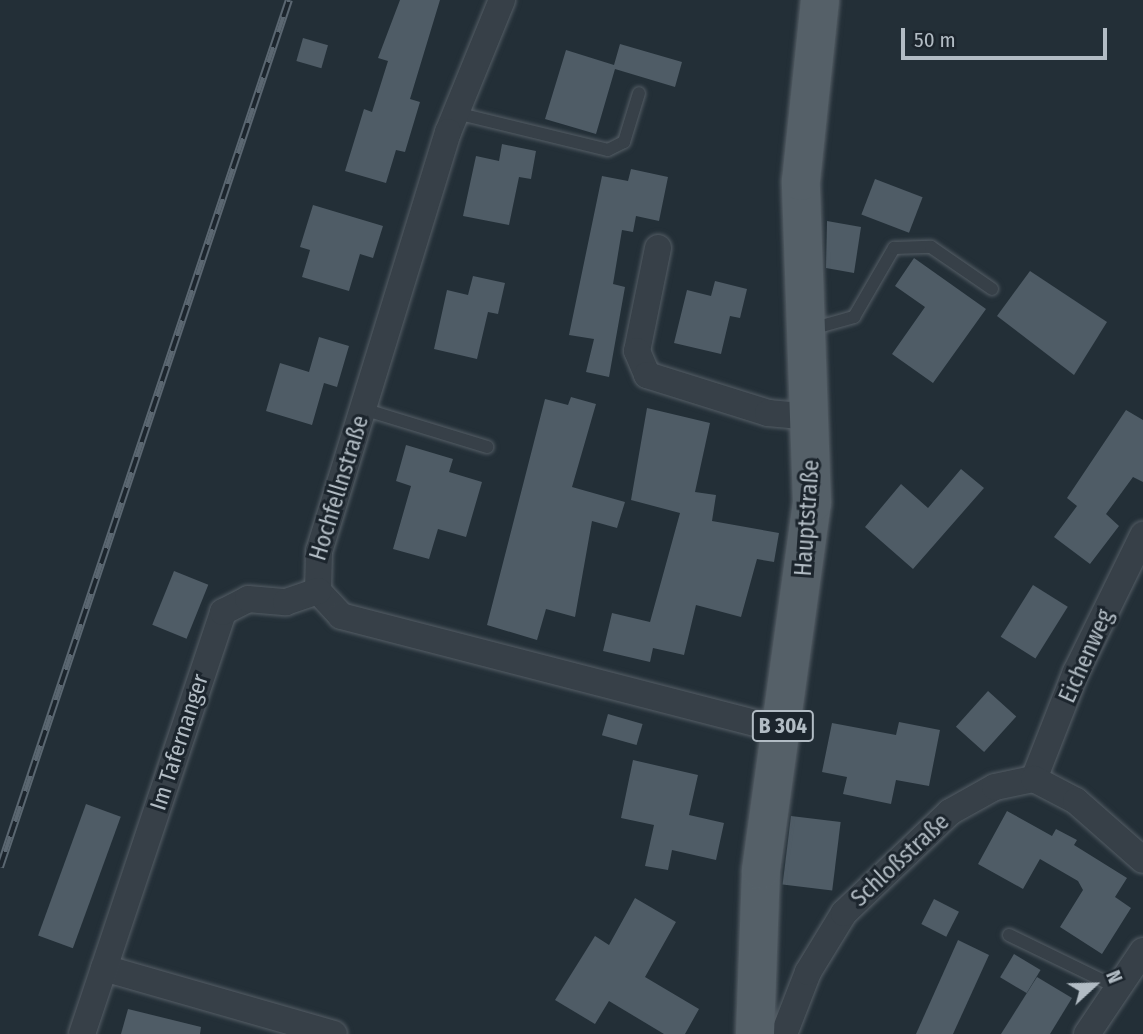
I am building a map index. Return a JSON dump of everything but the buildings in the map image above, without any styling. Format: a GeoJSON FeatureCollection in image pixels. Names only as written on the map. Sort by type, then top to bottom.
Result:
{"type":"FeatureCollection","features":[{"type":"Feature","properties":{"kind":"main road","name":"Hauptstraße"},"geometry":{"type":"LineString","coordinates":[[755,1034],[756,917],[810,528],[812,417],[802,181],[820,0]]}},
{"type":"Feature","properties":{"kind":"street","name":"Hochfellnstraße"},"geometry":{"type":"LineString","coordinates":[[502,0],[456,113],[363,409],[319,551],[318,591],[341,616],[783,730]]}},
{"type":"Feature","properties":{"kind":"street"},"geometry":{"type":"LineString","coordinates":[[658,248],[637,351],[647,375],[768,414],[812,417]]}},
{"type":"Feature","properties":{"kind":"street","name":"Eichenweg"},"geometry":{"type":"LineString","coordinates":[[1034,779],[1076,672],[1143,535]]}},
{"type":"Feature","properties":{"kind":"street","name":"Im Tafernanger"},"geometry":{"type":"LineString","coordinates":[[82,1034],[223,611],[248,599],[286,602],[318,591]]}},
{"type":"Feature","properties":{"kind":"street"},"geometry":{"type":"LineString","coordinates":[[1034,779],[1076,801],[1143,860]]}},
{"type":"Feature","properties":{"kind":"street","name":"Schloßstraße"},"geometry":{"type":"LineString","coordinates":[[784,1034],[808,972],[844,913],[950,812],[995,787],[1034,779]]}},
{"type":"Feature","properties":{"kind":"street"},"geometry":{"type":"LineString","coordinates":[[1087,1034],[1143,951]]}},
{"type":"Feature","properties":{"kind":"street"},"geometry":{"type":"LineString","coordinates":[[104,968],[334,1034]]}},
{"type":"Feature","properties":{"kind":"lane"},"geometry":{"type":"LineString","coordinates":[[456,113],[608,150],[624,142],[639,93]]}},
{"type":"Feature","properties":{"kind":"lane"},"geometry":{"type":"LineString","coordinates":[[807,329],[854,317],[894,248],[930,247],[992,289]]}},
{"type":"Feature","properties":{"kind":"lane"},"geometry":{"type":"LineString","coordinates":[[363,409],[487,447]]}},
{"type":"Feature","properties":{"kind":"lane"},"geometry":{"type":"LineString","coordinates":[[1009,935],[1118,988]]}},
{"type":"Feature","properties":{"kind":"railway"},"geometry":{"type":"LineString","coordinates":[[0,867],[289,0]]}}]}
